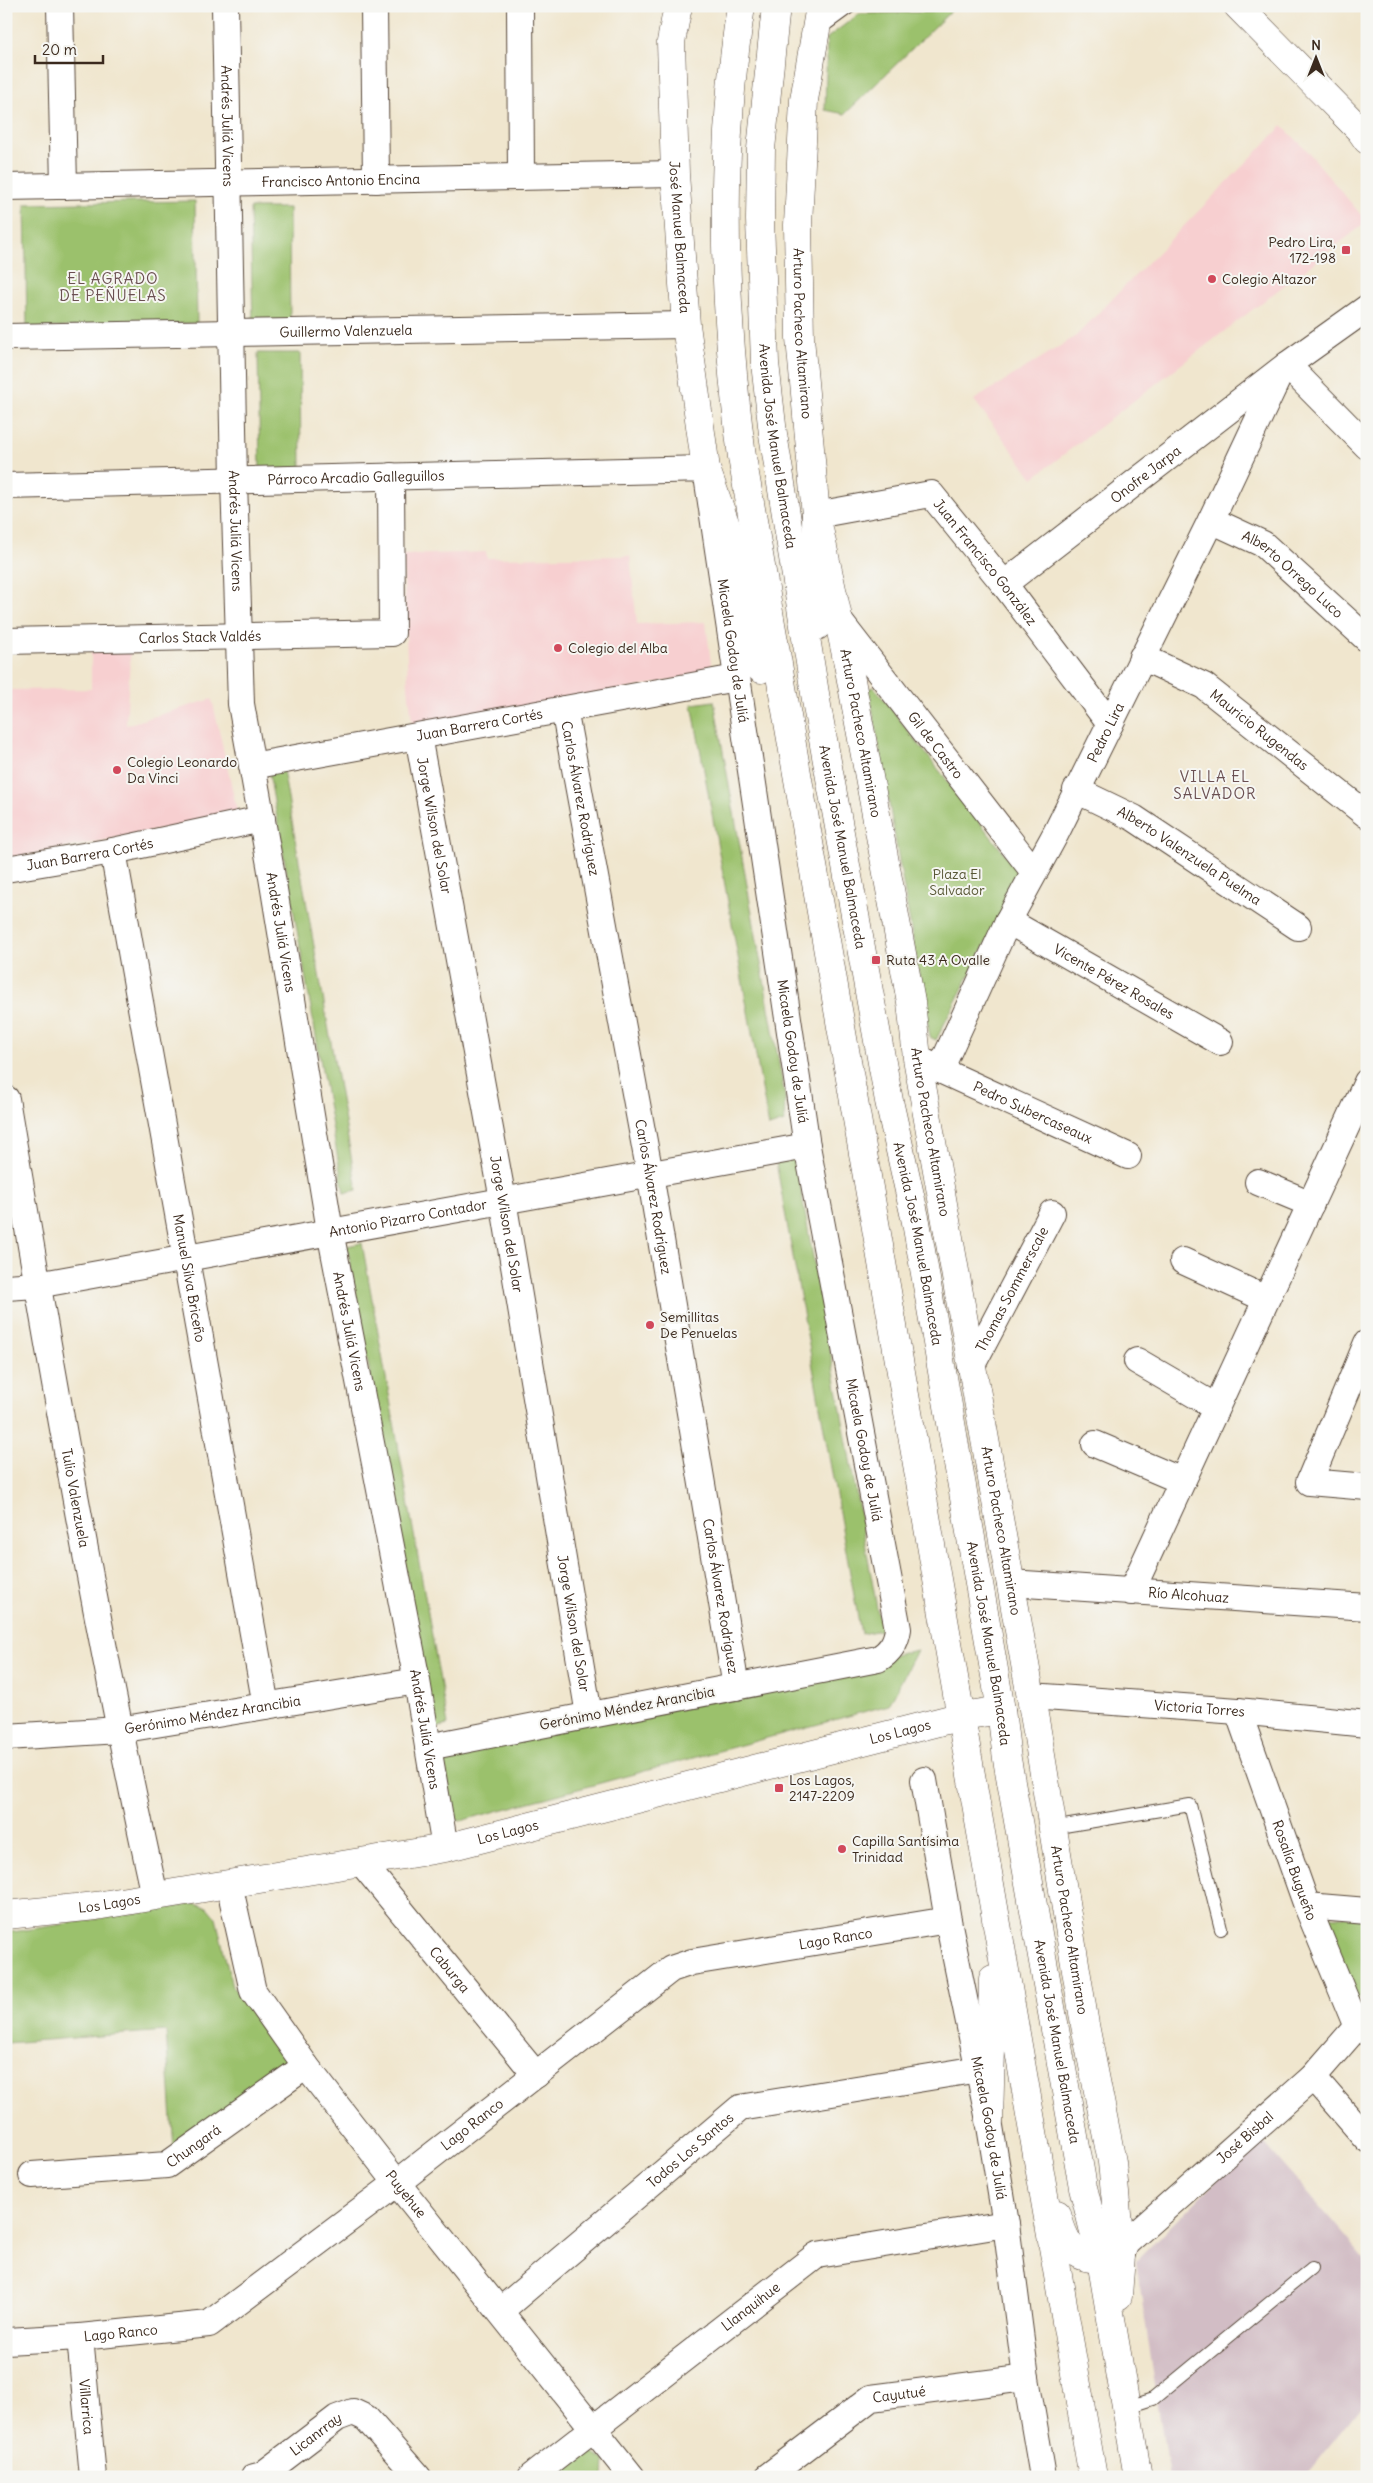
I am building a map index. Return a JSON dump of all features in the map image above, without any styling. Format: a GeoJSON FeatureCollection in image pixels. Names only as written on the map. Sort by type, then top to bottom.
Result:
{"type":"FeatureCollection","features":[{"type":"Feature","properties":{"kind":"main road","name":"José Manuel Balmaceda"},"geometry":{"type":"LineString","coordinates":[[678,6],[671,42],[675,174],[686,325],[706,469],[730,537],[770,704],[799,789]]}},
{"type":"Feature","properties":{"kind":"main road"},"geometry":{"type":"LineString","coordinates":[[741,6],[729,108],[726,264],[730,346],[742,457],[1093,2477]]}},
{"type":"Feature","properties":{"kind":"main road","name":"Avenida José Manuel Balmaceda"},"geometry":{"type":"LineString","coordinates":[[776,6],[761,149],[760,220],[765,354],[783,504],[818,712],[889,1101],[916,1222],[1001,1710],[1007,1759],[1083,2187],[1111,2257],[1115,2348],[1138,2477]]}},
{"type":"Feature","properties":{"kind":"main road"},"geometry":{"type":"LineString","coordinates":[[1238,6],[1364,131]]}},
{"type":"Feature","properties":{"kind":"main road","name":"Arturo Pacheco Altamirano"},"geometry":{"type":"LineString","coordinates":[[818,19],[804,100],[798,225],[798,287],[816,515],[848,664],[909,993],[928,1064],[971,1367],[1031,1696],[1085,2025],[1112,2162],[1111,2257]]}},
{"type":"Feature","properties":{"kind":"main road"},"geometry":{"type":"LineString","coordinates":[[816,515],[818,712]]}},
{"type":"Feature","properties":{"kind":"main road","name":"Los Lagos"},"geometry":{"type":"LineString","coordinates":[[6,1915],[96,1906],[445,1848],[962,1716],[1001,1710]]}},
{"type":"Feature","properties":{"kind":"main road"},"geometry":{"type":"LineString","coordinates":[[989,2120],[993,1976],[1000,1948]]}},
{"type":"Feature","properties":{"kind":"main road"},"geometry":{"type":"LineString","coordinates":[[1039,2166],[1050,2190],[1061,2230],[1069,2244],[1081,2257],[1111,2257]]}},
{"type":"Feature","properties":{"kind":"street"},"geometry":{"type":"LineString","coordinates":[[60,6],[64,186]]}},
{"type":"Feature","properties":{"kind":"street","name":"Andrés Juliá Vicens"},"geometry":{"type":"LineString","coordinates":[[225,6],[234,480],[241,704],[262,819],[330,1231],[417,1681],[445,1848]]}},
{"type":"Feature","properties":{"kind":"street"},"geometry":{"type":"LineString","coordinates":[[374,6],[376,180]]}},
{"type":"Feature","properties":{"kind":"street"},"geometry":{"type":"LineString","coordinates":[[520,6],[521,177]]}},
{"type":"Feature","properties":{"kind":"street"},"geometry":{"type":"LineString","coordinates":[[671,6],[671,42]]}},
{"type":"Feature","properties":{"kind":"street","name":"Francisco Antonio Encina"},"geometry":{"type":"LineString","coordinates":[[6,187],[675,174]]}},
{"type":"Feature","properties":{"kind":"street","name":"Pedro Lira"},"geometry":{"type":"LineString","coordinates":[[928,1064],[1008,921],[1110,724],[1284,368],[1367,308]]}},
{"type":"Feature","properties":{"kind":"street","name":"Guillermo Valenzuela"},"geometry":{"type":"LineString","coordinates":[[6,337],[686,325]]}},
{"type":"Feature","properties":{"kind":"street"},"geometry":{"type":"LineString","coordinates":[[1284,368],[1367,446]]}},
{"type":"Feature","properties":{"kind":"street","name":"Onofre Jarpa"},"geometry":{"type":"LineString","coordinates":[[1004,584],[1284,368]]}},
{"type":"Feature","properties":{"kind":"street","name":"Párroco Arcadio Galleguillos"},"geometry":{"type":"LineString","coordinates":[[6,486],[706,469]]}},
{"type":"Feature","properties":{"kind":"street","name":"Micaela Godoy de Juliá"},"geometry":{"type":"LineString","coordinates":[[706,469],[807,1146],[898,1629]]}},
{"type":"Feature","properties":{"kind":"street","name":"Carlos Stack Valdés"},"geometry":{"type":"LineString","coordinates":[[6,641],[392,633],[391,476]]}},
{"type":"Feature","properties":{"kind":"street","name":"Juan Francisco González"},"geometry":{"type":"LineString","coordinates":[[816,515],[931,494],[1004,584],[1110,724]]}},
{"type":"Feature","properties":{"kind":"street","name":"Alberto Orrego Luco"},"geometry":{"type":"LineString","coordinates":[[1211,520],[1263,544],[1367,639]]}},
{"type":"Feature","properties":{"kind":"street","name":"Gil de Castro"},"geometry":{"type":"LineString","coordinates":[[837,618],[1034,872]]}},
{"type":"Feature","properties":{"kind":"street","name":"Mauricio Rugendas"},"geometry":{"type":"LineString","coordinates":[[1142,657],[1204,686],[1367,815]]}},
{"type":"Feature","properties":{"kind":"street","name":"Juan Barrera Cortés"},"geometry":{"type":"LineString","coordinates":[[252,766],[736,678]]}},
{"type":"Feature","properties":{"kind":"street","name":"Carlos Álvarez Rodríguez"},"geometry":{"type":"LineString","coordinates":[[564,709],[650,1174],[736,1687]]}},
{"type":"Feature","properties":{"kind":"street","name":"Jorge Wilson del Solar"},"geometry":{"type":"LineString","coordinates":[[418,736],[503,1200],[589,1715]]}},
{"type":"Feature","properties":{"kind":"street","name":"Alberto Valenzuela Puelma"},"geometry":{"type":"LineString","coordinates":[[1076,790],[1134,818],[1298,927]]}},
{"type":"Feature","properties":{"kind":"street","name":"Juan Barrera Cortés"},"geometry":{"type":"LineString","coordinates":[[6,869],[114,851],[262,819]]}},
{"type":"Feature","properties":{"kind":"street","name":"Manuel Silva Briceño"},"geometry":{"type":"LineString","coordinates":[[114,851],[266,1706]]}},
{"type":"Feature","properties":{"kind":"street","name":"Vicente Pérez Rosales"},"geometry":{"type":"LineString","coordinates":[[1008,921],[1220,1042]]}},
{"type":"Feature","properties":{"kind":"street","name":"Pedro Subercaseaux"},"geometry":{"type":"LineString","coordinates":[[928,1064],[1128,1156]]}},
{"type":"Feature","properties":{"kind":"street"},"geometry":{"type":"LineString","coordinates":[[1131,1592],[1310,1204],[1364,1094]]}},
{"type":"Feature","properties":{"kind":"street","name":"Tulio Valenzuela"},"geometry":{"type":"LineString","coordinates":[[6,1099],[37,1285],[119,1730],[155,1896]]}},
{"type":"Feature","properties":{"kind":"street","name":"Antonio Pizarro Contador"},"geometry":{"type":"LineString","coordinates":[[6,1287],[37,1285],[807,1146]]}},
{"type":"Feature","properties":{"kind":"street"},"geometry":{"type":"LineString","coordinates":[[1258,1182],[1310,1204]]}},
{"type":"Feature","properties":{"kind":"street","name":"Thomas Sommerscale"},"geometry":{"type":"LineString","coordinates":[[971,1367],[1052,1212]]}},
{"type":"Feature","properties":{"kind":"street"},"geometry":{"type":"LineString","coordinates":[[1183,1261],[1266,1300]]}},
{"type":"Feature","properties":{"kind":"street"},"geometry":{"type":"LineString","coordinates":[[1367,1343],[1308,1482],[1367,1487]]}},
{"type":"Feature","properties":{"kind":"street"},"geometry":{"type":"LineString","coordinates":[[1137,1361],[1216,1407]]}},
{"type":"Feature","properties":{"kind":"street"},"geometry":{"type":"LineString","coordinates":[[1095,1444],[1182,1481]]}},
{"type":"Feature","properties":{"kind":"street","name":"Río Alcohuaz"},"geometry":{"type":"LineString","coordinates":[[1010,1583],[1367,1607]]}},
{"type":"Feature","properties":{"kind":"street","name":"Gerónimo Méndez Arancibia"},"geometry":{"type":"LineString","coordinates":[[428,1747],[878,1659],[892,1646],[898,1629]]}},
{"type":"Feature","properties":{"kind":"street","name":"Gerónimo Méndez Arancibia"},"geometry":{"type":"LineString","coordinates":[[6,1737],[119,1730],[417,1681]]}},
{"type":"Feature","properties":{"kind":"street","name":"Victoria Torres"},"geometry":{"type":"LineString","coordinates":[[1031,1696],[1238,1711],[1367,1724]]}},
{"type":"Feature","properties":{"kind":"street","name":"Rosalía Bugueño"},"geometry":{"type":"LineString","coordinates":[[1238,1711],[1307,1906],[1362,2021]]}},
{"type":"Feature","properties":{"kind":"street","name":"Micaela Godoy de Juliá"},"geometry":{"type":"LineString","coordinates":[[924,1780],[948,1920],[989,2120],[1006,2224],[1026,2378],[1044,2477]]}},
{"type":"Feature","properties":{"kind":"street","name":"Caburga"},"geometry":{"type":"LineString","coordinates":[[362,1863],[536,2075]]}},
{"type":"Feature","properties":{"kind":"street","name":"Puyehue"},"geometry":{"type":"LineString","coordinates":[[229,1884],[253,1991],[306,2066],[632,2477]]}},
{"type":"Feature","properties":{"kind":"street"},"geometry":{"type":"LineString","coordinates":[[1307,1906],[1367,1911]]}},
{"type":"Feature","properties":{"kind":"street","name":"Lago Ranco"},"geometry":{"type":"LineString","coordinates":[[6,2341],[80,2337],[209,2324],[536,2075],[670,1969],[692,1962],[948,1920]]}},
{"type":"Feature","properties":{"kind":"street","name":"José Bisbal"},"geometry":{"type":"LineString","coordinates":[[1111,2257],[1313,2076],[1362,2021]]}},
{"type":"Feature","properties":{"kind":"street","name":"Chungará"},"geometry":{"type":"LineString","coordinates":[[32,2175],[155,2168],[167,2165],[306,2066]]}},
{"type":"Feature","properties":{"kind":"street","name":"Todos Los Santos"},"geometry":{"type":"LineString","coordinates":[[500,2310],[740,2108],[979,2070]]}},
{"type":"Feature","properties":{"kind":"street"},"geometry":{"type":"LineString","coordinates":[[1313,2076],[1367,2139]]}},
{"type":"Feature","properties":{"kind":"street","name":"Llanquihue"},"geometry":{"type":"LineString","coordinates":[[531,2477],[817,2255],[1006,2224]]}},
{"type":"Feature","properties":{"kind":"street","name":"Villarrica"},"geometry":{"type":"LineString","coordinates":[[80,2337],[93,2477]]}},
{"type":"Feature","properties":{"kind":"street","name":"Cayutué"},"geometry":{"type":"LineString","coordinates":[[767,2477],[871,2398],[1026,2378]]}},
{"type":"Feature","properties":{"kind":"street","name":"Licanrray"},"geometry":{"type":"LineString","coordinates":[[254,2477],[262,2475],[337,2418],[353,2412],[366,2418],[418,2477]]}},
{"type":"Feature","properties":{"kind":"lane"},"geometry":{"type":"LineString","coordinates":[[818,19],[851,6]]}},
{"type":"Feature","properties":{"kind":"lane"},"geometry":{"type":"LineString","coordinates":[[1052,1828],[1190,1805],[1221,1930]]}},
{"type":"Feature","properties":{"kind":"lane"},"geometry":{"type":"LineString","coordinates":[[1125,2408],[1153,2399],[1312,2268]]}},
{"type":"Feature","properties":{"kind":"shaded area","name":"Colegio Altazor"},"geometry":{"type":"Polygon","coordinates":[[[1282,126],[1305,148],[1367,222],[1033,478],[974,400],[1076,336],[1282,126]]]}},
{"type":"Feature","properties":{"kind":"shaded area","name":"Colegio del Alba"},"geometry":{"type":"Polygon","coordinates":[[[486,552],[487,558],[630,556],[637,624],[706,622],[712,672],[413,732],[408,686],[403,555],[486,552]]]}},
{"type":"Feature","properties":{"kind":"shaded area","name":"Colegio Leonardo Da Vinci"},"geometry":{"type":"Polygon","coordinates":[[[131,641],[126,725],[212,699],[238,815],[6,859],[6,690],[91,689],[91,643],[131,641]]]}},
{"type":"Feature","properties":{"kind":"shaded area"},"geometry":{"type":"Polygon","coordinates":[[[1259,2137],[1367,2261],[1367,2399],[1304,2477],[1169,2477],[1136,2261],[1259,2137]]]}},
{"type":"Feature","properties":{"kind":"green space"},"geometry":{"type":"Polygon","coordinates":[[[933,6],[956,6],[845,114],[825,110],[827,38],[859,14],[933,12],[933,6]]]}},
{"type":"Feature","properties":{"kind":"green space"},"geometry":{"type":"Polygon","coordinates":[[[195,201],[197,323],[27,328],[25,204],[195,201]]]}},
{"type":"Feature","properties":{"kind":"green space"},"geometry":{"type":"Polygon","coordinates":[[[250,208],[289,208],[290,325],[253,325],[250,208]]]}},
{"type":"Feature","properties":{"kind":"green space"},"geometry":{"type":"Polygon","coordinates":[[[258,353],[300,353],[301,471],[260,472],[258,353]]]}},
{"type":"Feature","properties":{"kind":"green space","name":"Plaza El Salvador"},"geometry":{"type":"Polygon","coordinates":[[[874,687],[1021,875],[936,1040],[930,1037],[869,689],[874,687]]]}},
{"type":"Feature","properties":{"kind":"green space"},"geometry":{"type":"Polygon","coordinates":[[[714,701],[785,1097],[784,1122],[769,1127],[692,704],[714,701]]]}},
{"type":"Feature","properties":{"kind":"green space"},"geometry":{"type":"Polygon","coordinates":[[[283,770],[357,1190],[344,1193],[269,773],[283,770]]]}},
{"type":"Feature","properties":{"kind":"green space"},"geometry":{"type":"Polygon","coordinates":[[[795,1158],[881,1630],[861,1634],[776,1162],[795,1158]]]}},
{"type":"Feature","properties":{"kind":"green space"},"geometry":{"type":"Polygon","coordinates":[[[362,1243],[448,1725],[434,1728],[347,1246],[362,1243]]]}},
{"type":"Feature","properties":{"kind":"green space"},"geometry":{"type":"Polygon","coordinates":[[[917,1650],[889,1705],[460,1821],[455,1819],[443,1754],[917,1650]]]}},
{"type":"Feature","properties":{"kind":"green space"},"geometry":{"type":"Polygon","coordinates":[[[194,1904],[207,1907],[216,1918],[232,1986],[292,2063],[174,2150],[166,2031],[6,2043],[6,1933],[194,1904]]]}},
{"type":"Feature","properties":{"kind":"green space"},"geometry":{"type":"Polygon","coordinates":[[[1326,1916],[1367,1919],[1367,1988],[1355,2003],[1321,1927],[1326,1916]]]}},
{"type":"Feature","properties":{"kind":"green space"},"geometry":{"type":"Polygon","coordinates":[[[590,2451],[605,2462],[604,2477],[544,2477],[575,2452],[590,2451]]]}},
{"type":"Feature","properties":{"kind":"place","name":"Pedro Lira, 172-198"},"geometry":{"type":"Point","coordinates":[1346,250]}},
{"type":"Feature","properties":{"kind":"place","name":"Colegio Altazor"},"geometry":{"type":"Point","coordinates":[1212,279]}},
{"type":"Feature","properties":{"kind":"place","name":"Colegio del Alba"},"geometry":{"type":"Point","coordinates":[558,648]}},
{"type":"Feature","properties":{"kind":"place","name":"Colegio Leonardo Da Vinci"},"geometry":{"type":"Point","coordinates":[117,770]}},
{"type":"Feature","properties":{"kind":"place","name":"Ruta 43 A Ovalle"},"geometry":{"type":"Point","coordinates":[876,960]}},
{"type":"Feature","properties":{"kind":"place","name":"Semillitas De Penuelas"},"geometry":{"type":"Point","coordinates":[650,1325]}},
{"type":"Feature","properties":{"kind":"place","name":"Los Lagos, 2147-2209"},"geometry":{"type":"Point","coordinates":[779,1788]}},
{"type":"Feature","properties":{"kind":"place","name":"Capilla Santísima Trinidad"},"geometry":{"type":"Point","coordinates":[842,1849]}},
{"type":"Feature","properties":{"kind":"district","name":"EL AGRADO DE PEÑUELAS"},"geometry":{"type":"Point","coordinates":[113,286]}},
{"type":"Feature","properties":{"kind":"district","name":"VILLA EL SALVADOR"},"geometry":{"type":"Point","coordinates":[1215,784]}}]}
